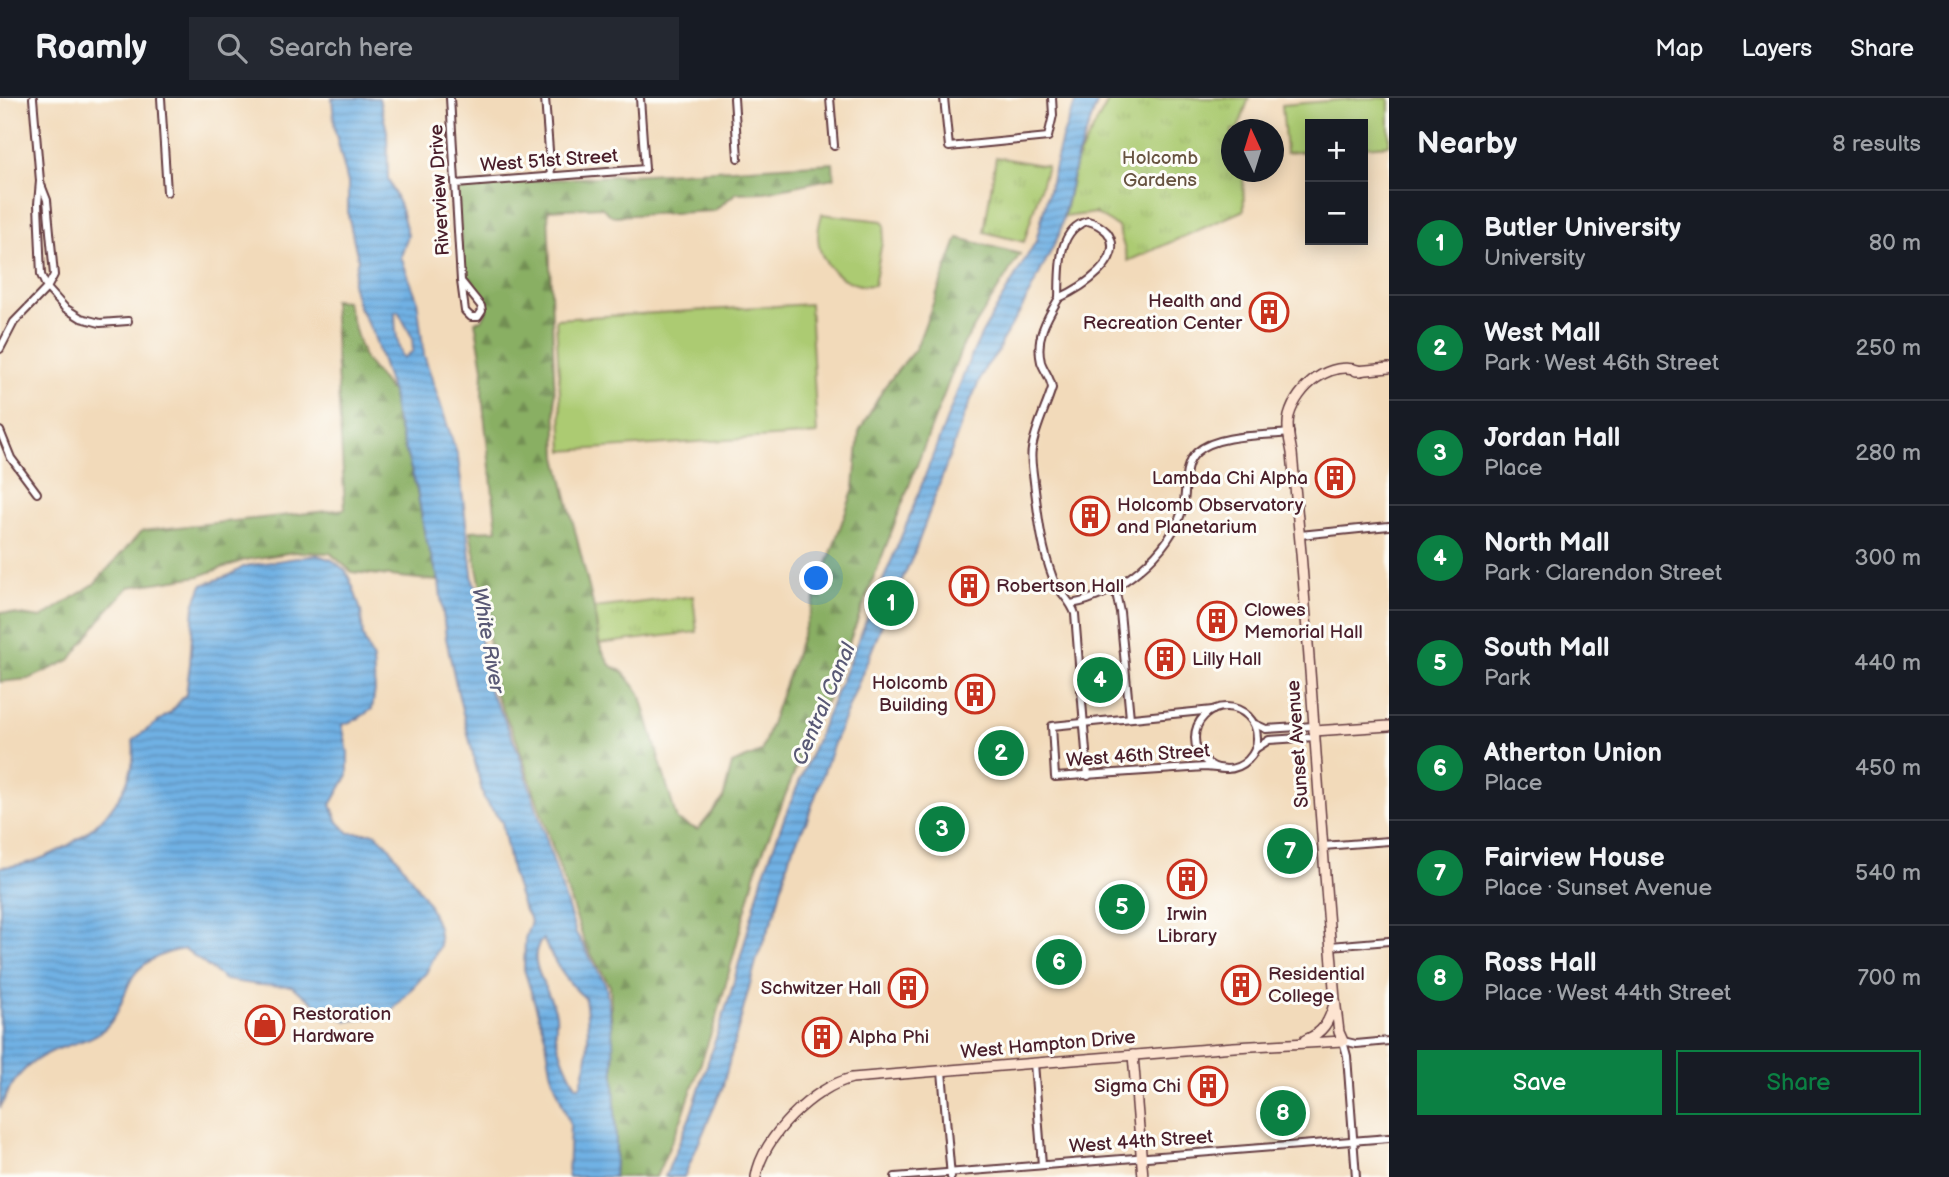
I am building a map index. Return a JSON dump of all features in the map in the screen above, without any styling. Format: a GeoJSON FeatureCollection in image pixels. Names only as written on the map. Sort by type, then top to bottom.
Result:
{"type":"FeatureCollection","features":[{"type":"Feature","properties":{"kind":"street"},"geometry":{"type":"LineString","coordinates":[[33,98],[40,181],[38,204],[41,275],[47,288],[65,308],[81,318],[100,323],[128,321]]}},
{"type":"Feature","properties":{"kind":"street"},"geometry":{"type":"LineString","coordinates":[[161,98],[167,192]]}},
{"type":"Feature","properties":{"kind":"street","name":"Riverview Drive"},"geometry":{"type":"LineString","coordinates":[[450,98],[461,281],[466,313],[471,317],[478,317],[481,306],[461,281]]}},
{"type":"Feature","properties":{"kind":"street"},"geometry":{"type":"LineString","coordinates":[[545,98],[551,177]]}},
{"type":"Feature","properties":{"kind":"street","name":"West 51st Street"},"geometry":{"type":"LineString","coordinates":[[456,184],[645,169],[639,98]]}},
{"type":"Feature","properties":{"kind":"street"},"geometry":{"type":"LineString","coordinates":[[734,98],[738,158]]}},
{"type":"Feature","properties":{"kind":"street"},"geometry":{"type":"LineString","coordinates":[[830,98],[834,146]]}},
{"type":"Feature","properties":{"kind":"street"},"geometry":{"type":"LineString","coordinates":[[944,98],[948,147],[1048,137],[1054,115],[1052,98]]}},
{"type":"Feature","properties":{"kind":"street"},"geometry":{"type":"LineString","coordinates":[[0,349],[14,322],[47,288],[54,275],[47,200],[40,181]]}},
{"type":"Feature","properties":{"kind":"street"},"geometry":{"type":"LineString","coordinates":[[1059,298],[1089,280],[1108,259],[1110,237],[1095,223],[1080,223],[1066,240],[1061,255],[1059,298],[1040,338],[1041,360],[1052,389],[1042,411],[1031,455],[1046,558],[1058,589],[1071,604],[1076,617],[1088,776]]}},
{"type":"Feature","properties":{"kind":"street","name":"Sunset Avenue"},"geometry":{"type":"LineString","coordinates":[[1356,1177],[1346,1052],[1339,1032],[1335,999],[1290,433],[1302,399],[1313,386],[1333,373],[1389,368]]}},
{"type":"Feature","properties":{"kind":"street"},"geometry":{"type":"LineString","coordinates":[[0,431],[11,458],[37,493]]}},
{"type":"Feature","properties":{"kind":"street"},"geometry":{"type":"LineString","coordinates":[[1071,604],[1096,598],[1115,588],[1146,564],[1171,536],[1184,506],[1187,467],[1196,452],[1216,441],[1290,433]]}},
{"type":"Feature","properties":{"kind":"street"},"geometry":{"type":"LineString","coordinates":[[1300,535],[1389,526]]}},
{"type":"Feature","properties":{"kind":"street"},"geometry":{"type":"LineString","coordinates":[[1115,588],[1120,612],[1130,718]]}},
{"type":"Feature","properties":{"kind":"street","name":"West 46th Street"},"geometry":{"type":"LineString","coordinates":[[1314,732],[1258,727],[1233,708],[1054,725],[1050,729],[1055,777],[1205,767],[1227,769],[1242,764],[1254,750],[1269,740],[1314,732],[1389,726]]}},
{"type":"Feature","properties":{"kind":"street","name":"West 46th Street"},"geometry":{"type":"LineString","coordinates":[[1213,710],[1199,723],[1195,741],[1197,751],[1209,765],[1227,769]]}},
{"type":"Feature","properties":{"kind":"street"},"geometry":{"type":"LineString","coordinates":[[1250,720],[1256,732],[1254,750]]}},
{"type":"Feature","properties":{"kind":"street"},"geometry":{"type":"LineString","coordinates":[[1323,846],[1389,841]]}},
{"type":"Feature","properties":{"kind":"street"},"geometry":{"type":"LineString","coordinates":[[1331,946],[1389,941]]}},
{"type":"Feature","properties":{"kind":"street"},"geometry":{"type":"LineString","coordinates":[[1297,1042],[1312,1037],[1324,1028],[1335,999]]}},
{"type":"Feature","properties":{"kind":"street","name":"West Hampton Drive"},"geometry":{"type":"LineString","coordinates":[[756,1177],[767,1148],[776,1135],[812,1098],[826,1088],[852,1078],[1297,1042],[1343,1041],[1356,1044],[1389,1041]]}},
{"type":"Feature","properties":{"kind":"street"},"geometry":{"type":"LineString","coordinates":[[1133,1055],[1143,1177]]}},
{"type":"Feature","properties":{"kind":"street"},"geometry":{"type":"LineString","coordinates":[[1034,1063],[1042,1165]]}},
{"type":"Feature","properties":{"kind":"street"},"geometry":{"type":"LineString","coordinates":[[942,1071],[950,1175]]}},
{"type":"Feature","properties":{"kind":"street","name":"West 44th Street"},"geometry":{"type":"LineString","coordinates":[[895,1177],[950,1175],[1042,1165],[1389,1138]]}},
{"type":"Feature","properties":{"kind":"green space","name":"Holcomb Gardens"},"geometry":{"type":"Polygon","coordinates":[[[1110,98],[1249,98],[1242,119],[1221,119],[1221,182],[1243,182],[1244,210],[1128,261],[1118,227],[1095,213],[1064,217],[1076,161],[1110,98]]]}},
{"type":"Feature","properties":{"kind":"green space"},"geometry":{"type":"Polygon","coordinates":[[[1389,98],[1389,145],[1368,147],[1368,119],[1305,119],[1305,151],[1286,153],[1282,105],[1389,98]]]}},
{"type":"Feature","properties":{"kind":"green space"},"geometry":{"type":"Polygon","coordinates":[[[996,157],[1047,166],[1024,242],[984,232],[996,157]]]}},
{"type":"Feature","properties":{"kind":"green space"},"geometry":{"type":"Polygon","coordinates":[[[833,163],[834,178],[765,192],[736,193],[714,211],[612,216],[601,207],[548,210],[557,457],[594,608],[599,644],[610,665],[623,672],[640,693],[677,820],[698,830],[723,799],[732,764],[761,752],[854,488],[859,432],[885,386],[916,348],[958,238],[1020,254],[963,345],[827,700],[812,728],[758,864],[718,1013],[682,1118],[656,1177],[614,1177],[616,1145],[610,986],[585,944],[517,741],[495,693],[483,599],[470,531],[497,530],[482,396],[483,368],[475,321],[482,320],[486,312],[485,299],[463,278],[457,185],[833,163]]]}},
{"type":"Feature","properties":{"kind":"green space"},"geometry":{"type":"Polygon","coordinates":[[[822,214],[882,221],[885,226],[874,285],[853,283],[828,265],[819,247],[818,233],[822,214]]]}},
{"type":"Feature","properties":{"kind":"green space"},"geometry":{"type":"Polygon","coordinates":[[[333,300],[346,301],[364,358],[392,393],[395,415],[417,490],[425,536],[439,581],[352,572],[330,553],[294,552],[245,560],[199,576],[129,587],[70,660],[29,679],[0,682],[0,612],[41,618],[94,584],[142,531],[345,509],[333,300]]]}},
{"type":"Feature","properties":{"kind":"green space"},"geometry":{"type":"Polygon","coordinates":[[[810,304],[817,434],[563,451],[556,319],[810,304]]]}},
{"type":"Feature","properties":{"kind":"green space"},"geometry":{"type":"Polygon","coordinates":[[[693,596],[697,632],[599,644],[594,608],[693,596]]]}},
{"type":"Feature","properties":{"kind":"water"},"geometry":{"type":"Polygon","coordinates":[[[332,98],[379,98],[387,131],[388,179],[400,206],[408,235],[401,257],[417,299],[424,355],[458,457],[473,581],[483,599],[480,639],[486,684],[519,753],[576,933],[606,985],[613,1040],[616,1145],[614,1177],[568,1177],[570,1125],[552,1076],[545,1036],[524,969],[525,939],[531,921],[523,907],[512,874],[502,822],[484,799],[457,689],[446,638],[439,581],[425,536],[417,490],[395,415],[392,393],[373,333],[358,305],[352,284],[358,259],[348,215],[348,183],[335,131],[332,98]],[[398,311],[395,312],[396,330],[403,358],[413,351],[412,337],[398,311]],[[543,939],[537,947],[537,966],[556,1014],[556,1036],[562,1056],[576,1086],[580,1086],[588,1043],[585,998],[561,971],[543,939]]]}},
{"type":"Feature","properties":{"kind":"water"},"geometry":{"type":"Polygon","coordinates":[[[1077,98],[1099,98],[1076,161],[1059,235],[999,350],[985,368],[966,411],[914,554],[888,610],[834,743],[807,820],[790,854],[775,913],[757,958],[722,1089],[684,1177],[665,1177],[690,1117],[731,992],[763,875],[785,816],[907,523],[969,361],[982,333],[1036,241],[1062,138],[1077,98]]]}},
{"type":"Feature","properties":{"kind":"water"},"geometry":{"type":"Polygon","coordinates":[[[317,555],[332,560],[346,571],[353,587],[361,611],[363,637],[373,660],[375,690],[372,709],[342,725],[348,752],[348,775],[331,805],[338,822],[349,833],[375,833],[388,845],[427,901],[438,927],[440,945],[426,973],[388,1015],[348,1021],[328,1013],[291,986],[225,980],[185,949],[171,952],[157,957],[139,969],[117,1012],[98,1034],[43,1056],[27,1067],[9,1089],[0,1108],[0,867],[23,864],[71,844],[111,809],[124,788],[132,764],[133,740],[171,712],[186,694],[194,605],[202,585],[230,575],[245,566],[317,555]]]}},
{"type":"Feature","properties":{"kind":"place","name":"Health and Recreation Center"},"geometry":{"type":"Point","coordinates":[1269,312]}},
{"type":"Feature","properties":{"kind":"place","name":"Lambda Chi Alpha"},"geometry":{"type":"Point","coordinates":[1335,478]}},
{"type":"Feature","properties":{"kind":"place","name":"Holcomb Observatory and Planetarium"},"geometry":{"type":"Point","coordinates":[1090,516]}},
{"type":"Feature","properties":{"kind":"place","name":"Robertson Hall"},"geometry":{"type":"Point","coordinates":[969,586]}},
{"type":"Feature","properties":{"kind":"place","name":"Butler University"},"geometry":{"type":"Point","coordinates":[891,603]}},
{"type":"Feature","properties":{"kind":"place","name":"Clowes Memorial Hall"},"geometry":{"type":"Point","coordinates":[1217,621]}},
{"type":"Feature","properties":{"kind":"place","name":"Lilly Hall"},"geometry":{"type":"Point","coordinates":[1165,659]}},
{"type":"Feature","properties":{"kind":"place","name":"North Mall"},"geometry":{"type":"Point","coordinates":[1100,680]}},
{"type":"Feature","properties":{"kind":"place","name":"Holcomb Building"},"geometry":{"type":"Point","coordinates":[975,694]}},
{"type":"Feature","properties":{"kind":"place","name":"West Mall"},"geometry":{"type":"Point","coordinates":[1001,753]}},
{"type":"Feature","properties":{"kind":"place","name":"Jordan Hall"},"geometry":{"type":"Point","coordinates":[942,829]}},
{"type":"Feature","properties":{"kind":"place","name":"Fairview House"},"geometry":{"type":"Point","coordinates":[1290,851]}},
{"type":"Feature","properties":{"kind":"place","name":"Irwin Library"},"geometry":{"type":"Point","coordinates":[1187,879]}},
{"type":"Feature","properties":{"kind":"place","name":"South Mall"},"geometry":{"type":"Point","coordinates":[1122,907]}},
{"type":"Feature","properties":{"kind":"place","name":"Atherton Union"},"geometry":{"type":"Point","coordinates":[1059,962]}},
{"type":"Feature","properties":{"kind":"place","name":"Residential College"},"geometry":{"type":"Point","coordinates":[1241,985]}},
{"type":"Feature","properties":{"kind":"place","name":"Schwitzer Hall"},"geometry":{"type":"Point","coordinates":[908,988]}},
{"type":"Feature","properties":{"kind":"place","name":"Restoration Hardware"},"geometry":{"type":"Point","coordinates":[265,1025]}},
{"type":"Feature","properties":{"kind":"place","name":"Alpha Phi"},"geometry":{"type":"Point","coordinates":[822,1037]}},
{"type":"Feature","properties":{"kind":"place","name":"Sigma Chi"},"geometry":{"type":"Point","coordinates":[1208,1086]}},
{"type":"Feature","properties":{"kind":"place","name":"Ross Hall"},"geometry":{"type":"Point","coordinates":[1283,1113]}},
{"type":"Feature","properties":{"kind":"water label","name":"White River"},"geometry":{"type":"Point","coordinates":[488,640]}},
{"type":"Feature","properties":{"kind":"water label","name":"Central Canal"},"geometry":{"type":"Point","coordinates":[824,704]}}]}
